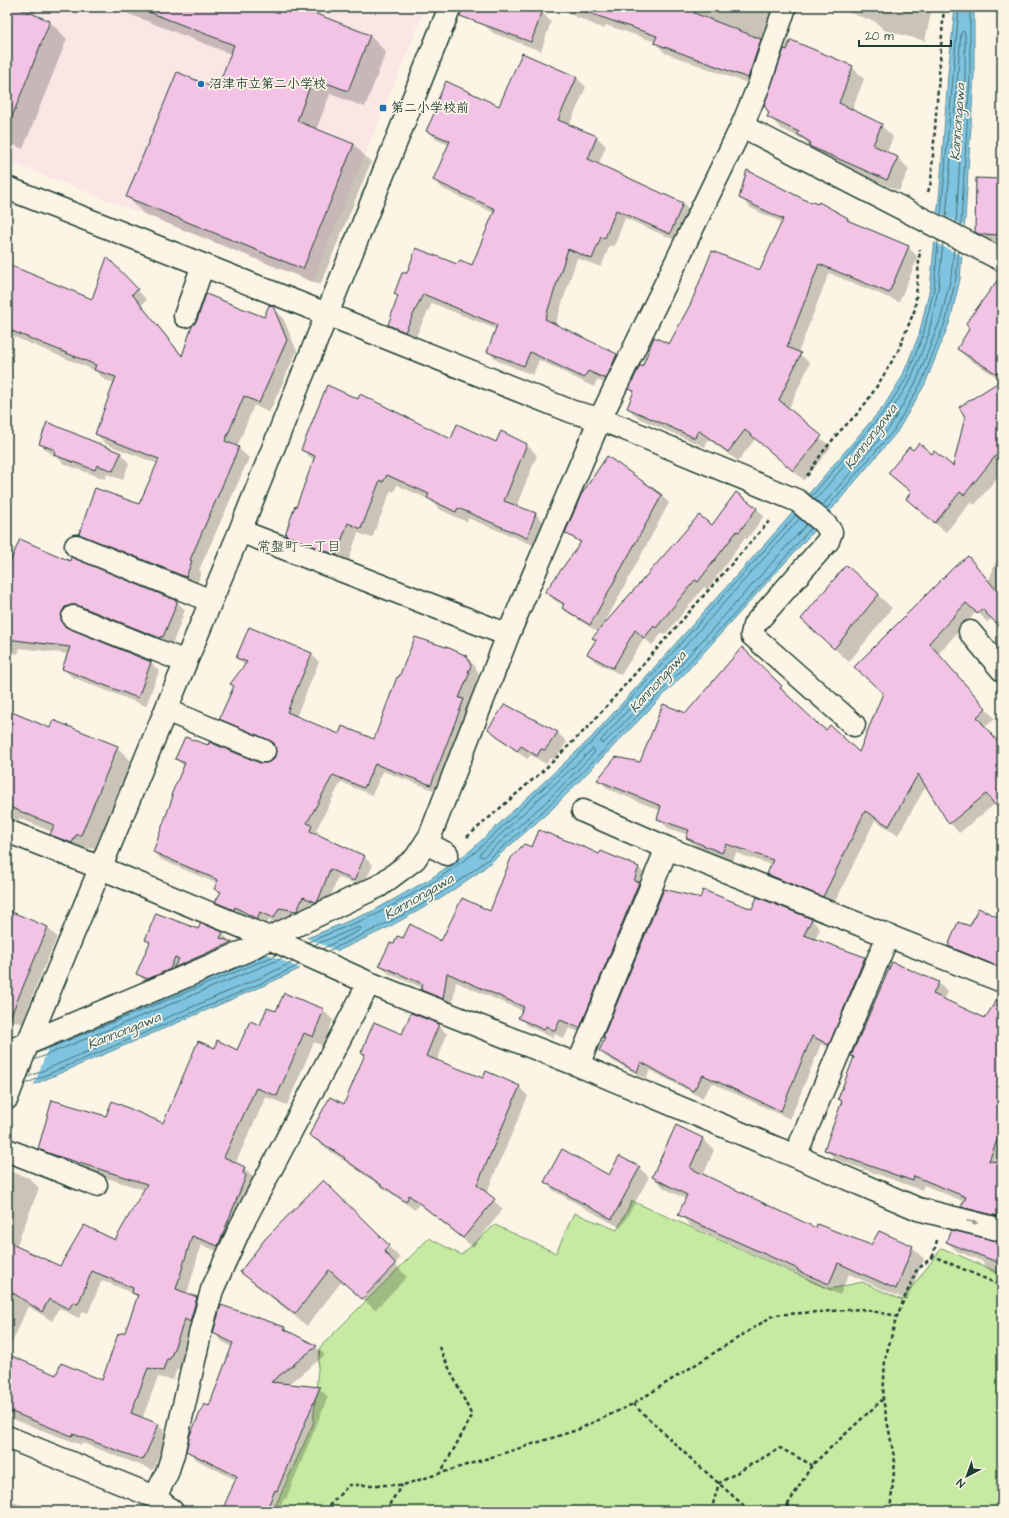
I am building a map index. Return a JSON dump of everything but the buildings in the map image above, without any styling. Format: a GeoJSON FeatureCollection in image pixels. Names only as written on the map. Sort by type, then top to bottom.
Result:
{"type":"FeatureCollection","features":[{"type":"Feature","properties":{"kind":"street"},"geometry":{"type":"LineString","coordinates":[[7,1098],[16,1047],[101,868],[240,531],[450,7]]}},
{"type":"Feature","properties":{"kind":"street"},"geometry":{"type":"LineString","coordinates":[[16,1047],[273,940],[379,886],[415,859],[426,843],[508,635],[600,419],[742,126],[759,85],[785,7]]}},
{"type":"Feature","properties":{"kind":"street"},"geometry":{"type":"LineString","coordinates":[[742,126],[972,246],[1002,260]]}},
{"type":"Feature","properties":{"kind":"street"},"geometry":{"type":"LineString","coordinates":[[7,188],[572,412],[600,419],[795,493],[831,532],[828,541],[754,625],[752,635],[854,725]]}},
{"type":"Feature","properties":{"kind":"street"},"geometry":{"type":"LineString","coordinates":[[185,316],[203,265]]}},
{"type":"Feature","properties":{"kind":"street"},"geometry":{"type":"LineString","coordinates":[[240,531],[508,635]]}},
{"type":"Feature","properties":{"kind":"street"},"geometry":{"type":"LineString","coordinates":[[76,546],[211,602]]}},
{"type":"Feature","properties":{"kind":"street"},"geometry":{"type":"LineString","coordinates":[[73,617],[186,662]]}},
{"type":"Feature","properties":{"kind":"street"},"geometry":{"type":"LineString","coordinates":[[970,632],[1002,670]]}},
{"type":"Feature","properties":{"kind":"street"},"geometry":{"type":"LineString","coordinates":[[166,710],[264,751]]}},
{"type":"Feature","properties":{"kind":"street"},"geometry":{"type":"LineString","coordinates":[[583,811],[667,848],[1002,981]]}},
{"type":"Feature","properties":{"kind":"street"},"geometry":{"type":"LineString","coordinates":[[7,831],[101,868],[273,940],[369,983],[578,1065],[918,1209],[1002,1230]]}},
{"type":"Feature","properties":{"kind":"street"},"geometry":{"type":"LineString","coordinates":[[426,843],[447,854]]}},
{"type":"Feature","properties":{"kind":"street"},"geometry":{"type":"LineString","coordinates":[[578,1065],[667,848]]}},
{"type":"Feature","properties":{"kind":"street"},"geometry":{"type":"LineString","coordinates":[[795,1156],[888,936]]}},
{"type":"Feature","properties":{"kind":"street"},"geometry":{"type":"LineString","coordinates":[[155,1497],[167,1473],[173,1454],[200,1334],[212,1290],[241,1226],[369,983]]}},
{"type":"Feature","properties":{"kind":"street"},"geometry":{"type":"LineString","coordinates":[[7,1150],[96,1185]]}},
{"type":"Feature","properties":{"kind":"street"},"geometry":{"type":"LineString","coordinates":[[7,1437],[155,1497],[172,1511]]}},
{"type":"Feature","properties":{"kind":"path"},"geometry":{"type":"LineString","coordinates":[[926,197],[931,182],[944,7]]}},
{"type":"Feature","properties":{"kind":"path"},"geometry":{"type":"LineString","coordinates":[[795,493],[822,453],[868,400],[898,350],[915,309],[921,245]]}},
{"type":"Feature","properties":{"kind":"path"},"geometry":{"type":"LineString","coordinates":[[447,854],[502,808],[589,726],[773,516]]}},
{"type":"Feature","properties":{"kind":"path"},"geometry":{"type":"LineString","coordinates":[[890,1511],[895,1462],[883,1399],[885,1359],[897,1316],[916,1271],[933,1256],[943,1215]]}},
{"type":"Feature","properties":{"kind":"path"},"geometry":{"type":"LineString","coordinates":[[933,1256],[1002,1286]]}},
{"type":"Feature","properties":{"kind":"path"},"geometry":{"type":"LineString","coordinates":[[324,1511],[349,1485],[403,1485],[577,1430],[633,1404],[774,1315],[861,1309],[897,1316]]}},
{"type":"Feature","properties":{"kind":"path"},"geometry":{"type":"LineString","coordinates":[[439,1347],[472,1416],[441,1473]]}},
{"type":"Feature","properties":{"kind":"path"},"geometry":{"type":"LineString","coordinates":[[784,1511],[812,1465],[883,1399]]}},
{"type":"Feature","properties":{"kind":"path"},"geometry":{"type":"LineString","coordinates":[[633,1404],[750,1511]]}},
{"type":"Feature","properties":{"kind":"path"},"geometry":{"type":"LineString","coordinates":[[710,1511],[719,1483],[780,1448],[812,1465]]}},
{"type":"Feature","properties":{"kind":"path"},"geometry":{"type":"LineString","coordinates":[[386,1511],[403,1485]]}},
{"type":"Feature","properties":{"kind":"path"},"geometry":{"type":"LineString","coordinates":[[786,1506],[808,1511]]}},
{"type":"Feature","properties":{"kind":"shaded area","name":"沼津市立第二小学校"},"geometry":{"type":"Polygon","coordinates":[[[7,7],[426,7],[313,281],[7,161],[7,7]]]}},
{"type":"Feature","properties":{"kind":"green space"},"geometry":{"type":"Polygon","coordinates":[[[632,1201],[830,1289],[862,1282],[902,1300],[942,1248],[1002,1274],[1002,1511],[273,1511],[313,1424],[320,1347],[429,1238],[461,1255],[495,1225],[556,1253],[574,1213],[617,1230],[632,1201]]]}},
{"type":"Feature","properties":{"kind":"water","name":"Kannongawa"},"geometry":{"type":"Polygon","coordinates":[[[955,7],[974,7],[974,76],[960,279],[950,321],[925,384],[897,432],[810,535],[686,672],[552,809],[483,869],[443,897],[387,928],[265,985],[7,1096],[7,1061],[373,911],[430,879],[470,851],[590,739],[782,525],[884,406],[902,377],[919,335],[930,288],[955,7]]]}},
{"type":"Feature","properties":{"kind":"pier"},"geometry":{"type":"Polygon","coordinates":[[[935,211],[967,227],[964,257],[932,241],[935,211]]]}},
{"type":"Feature","properties":{"kind":"pier"},"geometry":{"type":"Polygon","coordinates":[[[304,937],[340,952],[303,970],[266,953],[304,937]]]}},
{"type":"Feature","properties":{"kind":"pier"},"geometry":{"type":"Polygon","coordinates":[[[51,1041],[33,1087],[7,1098],[7,1059],[51,1041]]]}},
{"type":"Feature","properties":{"kind":"place","name":"沼津市立第二小学校"},"geometry":{"type":"Point","coordinates":[201,84]}},
{"type":"Feature","properties":{"kind":"place","name":"第二小学校前"},"geometry":{"type":"Point","coordinates":[383,108]}},
{"type":"Feature","properties":{"kind":"district","name":"常盤町一丁目"},"geometry":{"type":"Point","coordinates":[299,547]}}]}
